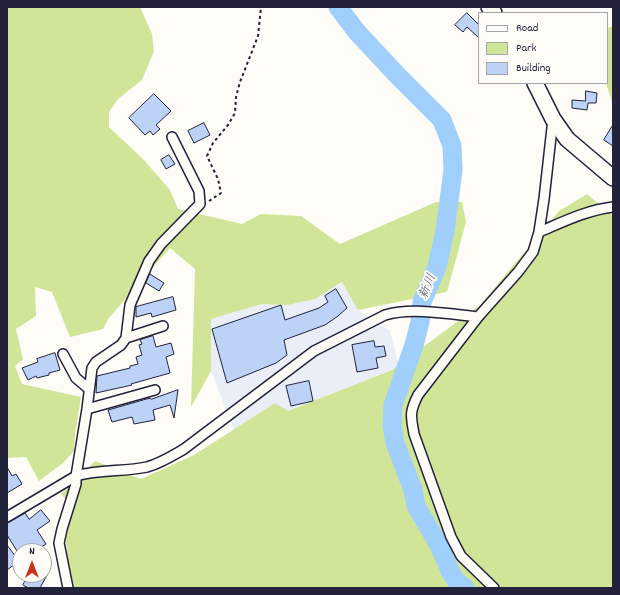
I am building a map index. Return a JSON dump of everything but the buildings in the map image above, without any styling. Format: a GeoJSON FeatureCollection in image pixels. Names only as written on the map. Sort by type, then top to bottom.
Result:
{"type":"FeatureCollection","features":[{"type":"Feature","properties":{"kind":"main road"},"geometry":{"type":"LineString","coordinates":[[536,84],[553,119],[567,139],[613,178]]}},
{"type":"Feature","properties":{"kind":"street"},"geometry":{"type":"LineString","coordinates":[[494,588],[461,556],[451,537],[414,434],[411,418],[412,408],[418,395],[478,317],[522,267],[533,252],[539,232],[544,199],[553,119]]}},
{"type":"Feature","properties":{"kind":"street"},"geometry":{"type":"LineString","coordinates":[[68,588],[59,543],[76,484],[92,368],[96,362],[121,345],[126,338],[130,305],[149,262],[161,244],[193,213],[200,204],[199,191],[172,137]]}},
{"type":"Feature","properties":{"kind":"street"},"geometry":{"type":"LineString","coordinates":[[539,232],[575,217],[602,208],[613,207]]}},
{"type":"Feature","properties":{"kind":"street"},"geometry":{"type":"LineString","coordinates":[[7,517],[76,476],[88,472],[148,467],[166,460],[184,449],[314,351],[385,315],[395,312],[415,312],[478,317]]}},
{"type":"Feature","properties":{"kind":"street"},"geometry":{"type":"LineString","coordinates":[[126,338],[163,326]]}},
{"type":"Feature","properties":{"kind":"street"},"geometry":{"type":"LineString","coordinates":[[63,354],[76,378],[89,389]]}},
{"type":"Feature","properties":{"kind":"street"},"geometry":{"type":"LineString","coordinates":[[87,408],[155,390]]}},
{"type":"Feature","properties":{"kind":"path"},"geometry":{"type":"LineString","coordinates":[[200,204],[221,193],[218,179],[207,156],[213,143],[228,125],[235,113],[236,97],[240,82],[258,36],[261,7]]}},
{"type":"Feature","properties":{"kind":"shaded area"},"geometry":{"type":"Polygon","coordinates":[[[343,282],[358,310],[390,331],[399,365],[392,370],[288,411],[275,404],[234,430],[211,371],[211,319],[262,304],[288,305],[315,299],[343,282]]]}},
{"type":"Feature","properties":{"kind":"green space"},"geometry":{"type":"Polygon","coordinates":[[[7,7],[140,7],[152,34],[154,51],[142,80],[118,99],[109,112],[109,127],[144,160],[170,190],[178,209],[242,224],[261,214],[301,216],[340,244],[436,202],[462,202],[466,222],[447,292],[358,310],[342,282],[315,299],[288,305],[262,304],[211,319],[211,371],[191,407],[195,269],[170,248],[108,319],[103,329],[70,337],[52,292],[35,287],[36,316],[16,329],[23,359],[15,366],[22,384],[81,397],[74,451],[63,463],[39,481],[26,457],[7,458],[7,7]]]}},
{"type":"Feature","properties":{"kind":"green space"},"geometry":{"type":"Polygon","coordinates":[[[613,26],[613,105],[606,84],[608,84],[608,28],[613,26]]]}},
{"type":"Feature","properties":{"kind":"green space"},"geometry":{"type":"Polygon","coordinates":[[[587,194],[613,216],[613,588],[67,588],[71,585],[65,534],[74,509],[61,494],[95,461],[141,479],[194,455],[275,403],[288,411],[392,370],[480,305],[559,211],[587,194]]]}},
{"type":"Feature","properties":{"kind":"waterway","name":"新川"},"geometry":{"type":"LineString","coordinates":[[338,7],[357,32],[442,120],[452,146],[453,170],[445,231],[437,267],[422,302],[420,322],[414,345],[393,405],[392,426],[395,443],[413,490],[416,506],[439,545],[450,571],[457,582],[465,588]]}}]}
